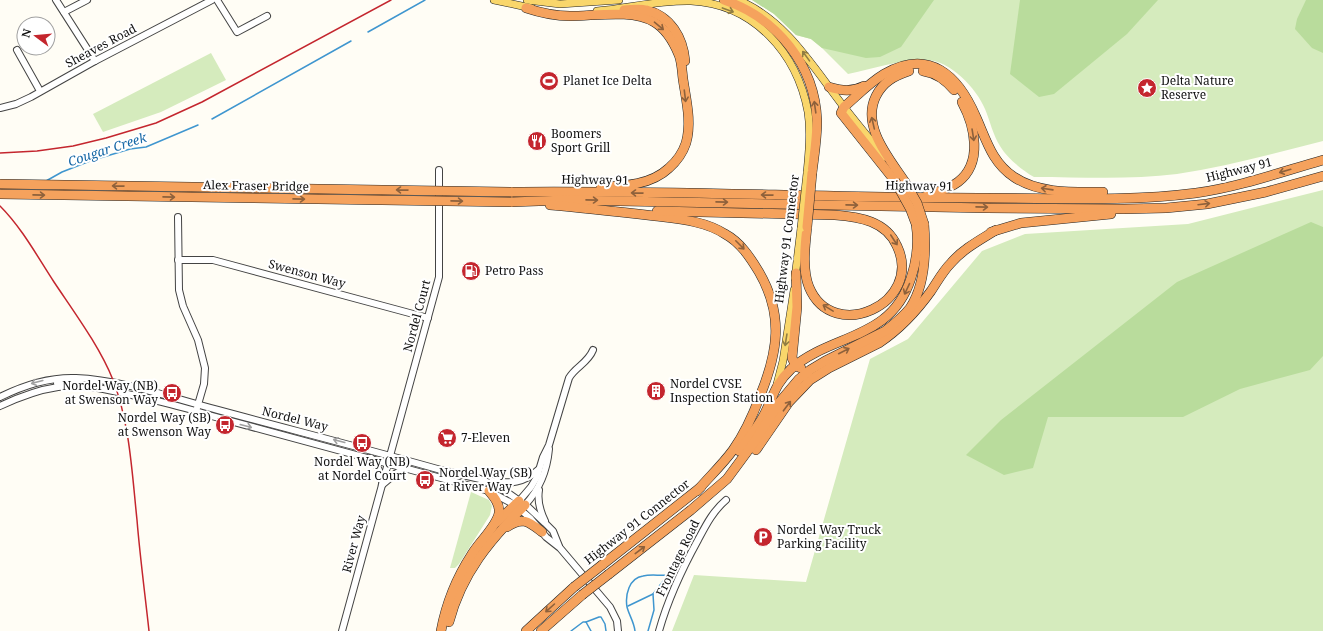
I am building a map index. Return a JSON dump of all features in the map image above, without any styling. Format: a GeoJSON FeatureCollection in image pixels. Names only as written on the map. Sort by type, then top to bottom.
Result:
{"type":"FeatureCollection","features":[{"type":"Feature","properties":{"kind":"highway"},"geometry":{"type":"LineString","coordinates":[[610,210],[835,215],[865,219],[884,228],[893,238],[898,248],[902,259],[898,286],[886,302],[872,310],[856,315],[832,311],[820,303],[812,293],[806,277],[804,227],[809,173],[816,140],[816,112],[811,86],[801,62],[786,41],[774,28],[750,12],[724,0]]}},
{"type":"Feature","properties":{"kind":"highway"},"geometry":{"type":"LineString","coordinates":[[523,192],[569,188],[622,186],[649,181],[661,175],[676,161],[682,152],[686,142],[688,117],[680,58],[674,45],[663,29],[655,22],[645,17],[629,15],[556,15],[537,12],[527,4]]}},
{"type":"Feature","properties":{"kind":"highway"},"geometry":{"type":"LineString","coordinates":[[607,10],[646,10],[655,13],[669,22],[677,33],[684,50],[685,68],[683,76]]}},
{"type":"Feature","properties":{"kind":"highway"},"geometry":{"type":"LineString","coordinates":[[830,87],[844,91],[853,91],[873,82],[892,70],[914,64],[928,65],[947,74],[959,86],[966,96],[989,149],[995,159],[1000,166],[1013,177],[1030,186],[1050,190],[1093,192],[1198,193]]}},
{"type":"Feature","properties":{"kind":"highway"},"geometry":{"type":"LineString","coordinates":[[905,182],[889,158],[875,131],[871,121],[872,106],[879,90],[891,78],[909,71],[927,71],[948,83],[960,99],[971,124],[974,154],[969,170],[959,182],[945,189],[918,198]]}},
{"type":"Feature","properties":{"kind":"highway"},"geometry":{"type":"LineString","coordinates":[[776,387],[796,366],[815,354],[864,332],[888,316],[906,292],[913,272],[917,254],[920,224],[895,181],[841,113],[844,107],[873,82]]}},
{"type":"Feature","properties":{"kind":"highway","name":"Highway 91"},"geometry":{"type":"LineString","coordinates":[[511,192],[918,198],[1161,197],[1198,193],[1236,185],[1323,160]]}},
{"type":"Feature","properties":{"kind":"highway","name":"Highway 91"},"geometry":{"type":"LineString","coordinates":[[511,202],[567,200],[1018,208],[1166,208],[1207,204],[1266,192],[1323,176]]}},
{"type":"Feature","properties":{"kind":"highway","name":"Highway 91 Connector"},"geometry":{"type":"LineString","coordinates":[[541,631],[582,595],[691,510],[727,479],[755,441],[786,394],[799,378],[837,355],[885,331],[901,318],[910,308],[917,291],[924,264],[925,239],[920,224],[917,203],[905,182]]}},
{"type":"Feature","properties":{"kind":"highway","name":"Alex Fraser Bridge"},"geometry":{"type":"LineString","coordinates":[[0,184],[511,192]]}},
{"type":"Feature","properties":{"kind":"highway","name":"Alex Fraser Bridge"},"geometry":{"type":"LineString","coordinates":[[0,194],[511,202]]}},
{"type":"Feature","properties":{"kind":"highway"},"geometry":{"type":"LineString","coordinates":[[511,202],[610,210],[690,221],[709,226],[726,234],[744,249],[762,277],[770,295],[776,319],[776,336],[773,359],[752,416],[741,438],[723,463],[697,491]]}},
{"type":"Feature","properties":{"kind":"highway"},"geometry":{"type":"LineString","coordinates":[[910,308],[917,301],[940,267],[954,252],[975,238],[1012,225],[1032,221],[1166,208]]}},
{"type":"Feature","properties":{"kind":"highway"},"geometry":{"type":"LineString","coordinates":[[727,479],[738,472],[782,412],[803,387],[818,375],[879,343],[894,333],[915,313],[953,260],[996,230]]}},
{"type":"Feature","properties":{"kind":"highway"},"geometry":{"type":"LineString","coordinates":[[796,273],[797,307],[792,358],[796,366],[804,370],[810,370]]}},
{"type":"Feature","properties":{"kind":"highway","name":"Highway 91 Connector"},"geometry":{"type":"LineString","coordinates":[[526,631],[574,587],[719,473],[748,439],[764,415],[776,387]]}},
{"type":"Feature","properties":{"kind":"highway"},"geometry":{"type":"LineString","coordinates":[[447,631],[457,598],[471,568],[496,528],[499,506],[489,491]]}},
{"type":"Feature","properties":{"kind":"highway"},"geometry":{"type":"LineString","coordinates":[[441,631],[448,605],[461,572],[478,544],[520,505]]}},
{"type":"Feature","properties":{"kind":"highway"},"geometry":{"type":"LineString","coordinates":[[496,528],[520,520],[530,523],[542,532]]}},
{"type":"Feature","properties":{"kind":"highway"},"geometry":{"type":"LineString","coordinates":[[548,631],[582,595]]}},
{"type":"Feature","properties":{"kind":"main road","name":"Highway 91 Connector"},"geometry":{"type":"LineString","coordinates":[[494,0],[570,12],[607,10],[666,2],[692,1],[724,8],[750,20],[759,26],[784,54],[795,72],[802,88],[809,126],[809,173]]}},
{"type":"Feature","properties":{"kind":"main road","name":"Highway 91 Connector"},"geometry":{"type":"LineString","coordinates":[[527,4],[560,4],[619,0]]}},
{"type":"Feature","properties":{"kind":"main road","name":"Highway 91 Connector"},"geometry":{"type":"LineString","coordinates":[[738,0],[763,13],[781,28],[804,53],[844,107],[905,182]]}},
{"type":"Feature","properties":{"kind":"main road","name":"Highway 91 Connector"},"geometry":{"type":"LineString","coordinates":[[776,387],[786,341],[804,227]]}},
{"type":"Feature","properties":{"kind":"street"},"geometry":{"type":"LineString","coordinates":[[56,0],[96,61]]}},
{"type":"Feature","properties":{"kind":"street"},"geometry":{"type":"LineString","coordinates":[[64,12],[87,0]]}},
{"type":"Feature","properties":{"kind":"street","name":"Sheaves Road"},"geometry":{"type":"LineString","coordinates":[[0,108],[16,104],[212,0]]}},
{"type":"Feature","properties":{"kind":"street"},"geometry":{"type":"LineString","coordinates":[[217,0],[237,32],[267,16]]}},
{"type":"Feature","properties":{"kind":"street"},"geometry":{"type":"LineString","coordinates":[[20,56],[40,91]]}},
{"type":"Feature","properties":{"kind":"street","name":"Nordel Court"},"geometry":{"type":"LineString","coordinates":[[388,463],[439,277],[439,170]]}},
{"type":"Feature","properties":{"kind":"street"},"geometry":{"type":"LineString","coordinates":[[178,217],[179,290],[183,306],[198,340],[205,368],[204,384],[196,411]]}},
{"type":"Feature","properties":{"kind":"street","name":"Swenson Way"},"geometry":{"type":"LineString","coordinates":[[178,260],[213,260],[428,318]]}},
{"type":"Feature","properties":{"kind":"street"},"geometry":{"type":"LineString","coordinates":[[520,505],[531,487],[549,445],[569,378],[573,371],[588,359],[593,350]]}},
{"type":"Feature","properties":{"kind":"street","name":"Nordel Way"},"geometry":{"type":"LineString","coordinates":[[0,397],[18,388],[39,381],[57,378],[88,379],[135,388],[198,404],[441,470],[480,479],[501,488],[520,505],[545,523],[553,531],[560,548]]}},
{"type":"Feature","properties":{"kind":"street"},"geometry":{"type":"LineString","coordinates":[[44,390],[49,384],[84,382],[88,379]]}},
{"type":"Feature","properties":{"kind":"street","name":"Nordel Way"},"geometry":{"type":"LineString","coordinates":[[0,406],[22,396],[44,390],[59,387],[90,387],[149,399],[196,411],[489,491],[520,505],[542,532],[560,548],[610,607],[616,621],[618,631]]}},
{"type":"Feature","properties":{"kind":"street"},"geometry":{"type":"LineString","coordinates":[[520,505],[536,493],[548,459],[549,445]]}},
{"type":"Feature","properties":{"kind":"street"},"geometry":{"type":"LineString","coordinates":[[370,458],[375,463],[381,474],[382,485]]}},
{"type":"Feature","properties":{"kind":"street","name":"River Way"},"geometry":{"type":"LineString","coordinates":[[342,631],[388,463]]}},
{"type":"Feature","properties":{"kind":"street"},"geometry":{"type":"LineString","coordinates":[[382,485],[405,468]]}},
{"type":"Feature","properties":{"kind":"street"},"geometry":{"type":"LineString","coordinates":[[480,479],[503,483],[518,482],[528,478],[538,470]]}},
{"type":"Feature","properties":{"kind":"street"},"geometry":{"type":"LineString","coordinates":[[540,484],[538,502],[545,523]]}},
{"type":"Feature","properties":{"kind":"street","name":"Frontage Road"},"geometry":{"type":"LineString","coordinates":[[659,631],[672,593],[689,555],[713,512],[726,500]]}},
{"type":"Feature","properties":{"kind":"green space","name":"Delta Nature Reserve"},"geometry":{"type":"Polygon","coordinates":[[[752,0],[1323,0],[1323,141],[1232,164],[1177,174],[1123,178],[1034,177],[1015,163],[1003,150],[995,137],[985,109],[976,93],[962,77],[953,70],[935,61],[916,60],[848,74],[811,39],[796,35],[774,14],[752,0]]]}},
{"type":"Feature","properties":{"kind":"green space"},"geometry":{"type":"Polygon","coordinates":[[[752,0],[934,0],[901,47],[880,57],[866,58],[822,48],[811,39],[796,35],[774,14],[752,0]]]}},
{"type":"Feature","properties":{"kind":"green space"},"geometry":{"type":"Polygon","coordinates":[[[1020,0],[1158,0],[1127,34],[1054,94],[1039,97],[1010,74],[1020,0]]]}},
{"type":"Feature","properties":{"kind":"green space"},"geometry":{"type":"Polygon","coordinates":[[[1306,0],[1323,0],[1323,53],[1312,48],[1295,29],[1297,19],[1306,0]]]}},
{"type":"Feature","properties":{"kind":"green space"},"geometry":{"type":"Polygon","coordinates":[[[211,53],[226,80],[161,112],[103,132],[93,114],[211,53]]]}},
{"type":"Feature","properties":{"kind":"green space"},"geometry":{"type":"Polygon","coordinates":[[[1323,190],[1323,631],[672,631],[694,575],[806,582],[870,359],[908,339],[982,251],[1025,234],[1188,224],[1323,190]]]}},
{"type":"Feature","properties":{"kind":"green space"},"geometry":{"type":"Polygon","coordinates":[[[1311,222],[1323,227],[1323,356],[1310,370],[1240,389],[1183,417],[1048,417],[1033,468],[1004,475],[966,455],[1001,420],[1177,282],[1311,222]]]}},
{"type":"Feature","properties":{"kind":"green space"},"geometry":{"type":"Polygon","coordinates":[[[471,492],[489,500],[492,506],[490,515],[459,564],[455,568],[450,568],[471,492]]]}},
{"type":"Feature","properties":{"kind":"waterway","name":"Cougar Creek"},"geometry":{"type":"LineString","coordinates":[[368,32],[425,0]]}},
{"type":"Feature","properties":{"kind":"waterway","name":"Cougar Creek"},"geometry":{"type":"LineString","coordinates":[[212,119],[351,41]]}},
{"type":"Feature","properties":{"kind":"waterway","name":"Cougar Creek"},"geometry":{"type":"LineString","coordinates":[[46,181],[62,172],[90,161],[130,149],[146,147],[198,125]]}},
{"type":"Feature","properties":{"kind":"waterway"},"geometry":{"type":"LineString","coordinates":[[635,631],[627,607],[627,592],[631,584],[638,577],[649,575],[668,575]]}},
{"type":"Feature","properties":{"kind":"waterway"},"geometry":{"type":"LineString","coordinates":[[628,606],[653,594],[668,575]]}},
{"type":"Feature","properties":{"kind":"waterway"},"geometry":{"type":"LineString","coordinates":[[648,631],[654,610],[653,594]]}},
{"type":"Feature","properties":{"kind":"waterway"},"geometry":{"type":"LineString","coordinates":[[586,622],[601,617],[605,624],[606,631]]}},
{"type":"Feature","properties":{"kind":"waterway"},"geometry":{"type":"LineString","coordinates":[[571,631],[583,622],[586,622],[591,631]]}},
{"type":"Feature","properties":{"kind":"railway"},"geometry":{"type":"LineString","coordinates":[[0,153],[37,151],[73,146],[156,123],[202,102],[391,0]]}},
{"type":"Feature","properties":{"kind":"railway"},"geometry":{"type":"LineString","coordinates":[[0,206],[22,233],[86,330],[108,368],[119,397],[130,449],[149,631]]}},
{"type":"Feature","properties":{"kind":"place","name":"Planet Ice Delta"},"geometry":{"type":"Point","coordinates":[549,81]}},
{"type":"Feature","properties":{"kind":"place","name":"Delta Nature Reserve"},"geometry":{"type":"Point","coordinates":[1147,88]}},
{"type":"Feature","properties":{"kind":"place","name":"Boomers Sport Grill"},"geometry":{"type":"Point","coordinates":[537,141]}},
{"type":"Feature","properties":{"kind":"place","name":"Petro Pass"},"geometry":{"type":"Point","coordinates":[471,271]}},
{"type":"Feature","properties":{"kind":"place","name":"Nordel CVSE Inspection Station"},"geometry":{"type":"Point","coordinates":[656,391]}},
{"type":"Feature","properties":{"kind":"place","name":"Nordel Way (NB) at Swenson Way"},"geometry":{"type":"Point","coordinates":[172,393]}},
{"type":"Feature","properties":{"kind":"place","name":"Nordel Way (SB) at Swenson Way"},"geometry":{"type":"Point","coordinates":[225,425]}},
{"type":"Feature","properties":{"kind":"place","name":"7-Eleven"},"geometry":{"type":"Point","coordinates":[447,438]}},
{"type":"Feature","properties":{"kind":"place","name":"Nordel Way (NB) at Nordel Court"},"geometry":{"type":"Point","coordinates":[362,443]}},
{"type":"Feature","properties":{"kind":"place","name":"Nordel Way (SB) at River Way"},"geometry":{"type":"Point","coordinates":[425,480]}},
{"type":"Feature","properties":{"kind":"place","name":"Nordel Way Truck Parking Facility"},"geometry":{"type":"Point","coordinates":[763,537]}}]}
